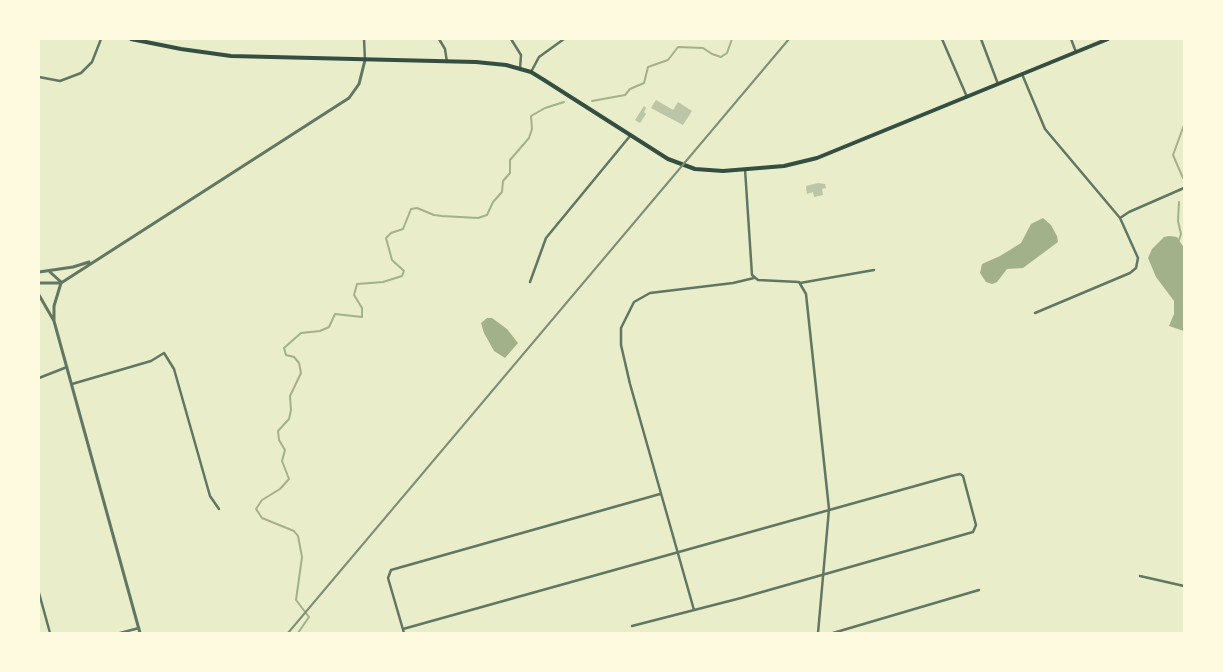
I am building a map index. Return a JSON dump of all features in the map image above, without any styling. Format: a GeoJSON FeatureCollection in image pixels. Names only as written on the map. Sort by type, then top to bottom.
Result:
{"type":"FeatureCollection","features":[{"type":"Feature","properties":{"kind":"main road"},"geometry":{"type":"LineString","coordinates":[[131,39],[231,56],[487,63],[520,68],[531,72],[659,154],[688,167],[718,171],[789,165],[817,158],[1108,39]]}},
{"type":"Feature","properties":{"kind":"street"},"geometry":{"type":"LineString","coordinates":[[39,77],[60,81],[81,73],[92,62],[101,39]]}},
{"type":"Feature","properties":{"kind":"street"},"geometry":{"type":"LineString","coordinates":[[39,283],[61,283],[94,260],[349,98],[359,84],[365,60],[364,39]]}},
{"type":"Feature","properties":{"kind":"street"},"geometry":{"type":"LineString","coordinates":[[439,39],[445,49],[446,62]]}},
{"type":"Feature","properties":{"kind":"street"},"geometry":{"type":"LineString","coordinates":[[511,39],[521,55],[520,68]]}},
{"type":"Feature","properties":{"kind":"street"},"geometry":{"type":"LineString","coordinates":[[531,72],[539,57],[564,39]]}},
{"type":"Feature","properties":{"kind":"street"},"geometry":{"type":"LineString","coordinates":[[942,39],[967,97]]}},
{"type":"Feature","properties":{"kind":"street"},"geometry":{"type":"LineString","coordinates":[[981,39],[998,84]]}},
{"type":"Feature","properties":{"kind":"street"},"geometry":{"type":"LineString","coordinates":[[1070,39],[1076,52]]}},
{"type":"Feature","properties":{"kind":"street"},"geometry":{"type":"LineString","coordinates":[[1022,74],[1045,129],[1120,218],[1137,256],[1135,269],[1035,313]]}},
{"type":"Feature","properties":{"kind":"street"},"geometry":{"type":"LineString","coordinates":[[530,282],[546,238],[630,136]]}},
{"type":"Feature","properties":{"kind":"street"},"geometry":{"type":"LineString","coordinates":[[745,169],[751,271],[754,278]]}},
{"type":"Feature","properties":{"kind":"street"},"geometry":{"type":"LineString","coordinates":[[1120,218],[1130,211],[1184,188]]}},
{"type":"Feature","properties":{"kind":"street"},"geometry":{"type":"LineString","coordinates":[[40,273],[94,260]]}},
{"type":"Feature","properties":{"kind":"street"},"geometry":{"type":"LineString","coordinates":[[694,610],[660,494],[621,345],[621,328],[626,314],[637,299],[650,293],[733,283],[754,278],[758,280],[792,280],[800,283],[874,270]]}},
{"type":"Feature","properties":{"kind":"street"},"geometry":{"type":"LineString","coordinates":[[50,272],[61,283]]}},
{"type":"Feature","properties":{"kind":"street"},"geometry":{"type":"LineString","coordinates":[[54,321],[54,306],[61,283]]}},
{"type":"Feature","properties":{"kind":"street"},"geometry":{"type":"LineString","coordinates":[[800,283],[806,297],[829,510],[818,633]]}},
{"type":"Feature","properties":{"kind":"street"},"geometry":{"type":"LineString","coordinates":[[39,295],[54,321],[140,633]]}},
{"type":"Feature","properties":{"kind":"street"},"geometry":{"type":"LineString","coordinates":[[72,384],[152,361],[164,352],[174,369],[210,496],[220,509]]}},
{"type":"Feature","properties":{"kind":"street"},"geometry":{"type":"LineString","coordinates":[[39,378],[67,367]]}},
{"type":"Feature","properties":{"kind":"street"},"geometry":{"type":"LineString","coordinates":[[403,629],[960,474],[963,477],[975,521],[975,530],[632,626]]}},
{"type":"Feature","properties":{"kind":"street"},"geometry":{"type":"LineString","coordinates":[[404,633],[388,572],[402,566],[660,494]]}},
{"type":"Feature","properties":{"kind":"street"},"geometry":{"type":"LineString","coordinates":[[1140,576],[1184,586]]}},
{"type":"Feature","properties":{"kind":"street"},"geometry":{"type":"LineString","coordinates":[[833,633],[979,590]]}},
{"type":"Feature","properties":{"kind":"street"},"geometry":{"type":"LineString","coordinates":[[39,592],[50,633]]}},
{"type":"Feature","properties":{"kind":"street"},"geometry":{"type":"LineString","coordinates":[[120,633],[139,628]]}},
{"type":"Feature","properties":{"kind":"shaded area"},"geometry":{"type":"Polygon","coordinates":[[[1043,218],[1051,225],[1058,242],[1023,268],[1007,269],[997,282],[992,284],[986,282],[980,273],[982,264],[1021,243],[1031,224],[1043,218]]]}},
{"type":"Feature","properties":{"kind":"shaded area"},"geometry":{"type":"Polygon","coordinates":[[[1164,237],[1177,237],[1184,248],[1184,331],[1169,326],[1174,314],[1174,301],[1156,277],[1148,258],[1152,249],[1164,237]]]}},
{"type":"Feature","properties":{"kind":"shaded area"},"geometry":{"type":"Polygon","coordinates":[[[487,318],[492,318],[507,329],[518,343],[505,358],[494,351],[484,333],[481,323],[487,318]]]}},
{"type":"Feature","properties":{"kind":"building"},"geometry":{"type":"Polygon","coordinates":[[[656,100],[673,110],[678,102],[692,111],[683,125],[651,108],[656,100]]]}},
{"type":"Feature","properties":{"kind":"building"},"geometry":{"type":"Polygon","coordinates":[[[644,106],[646,114],[640,123],[635,120],[644,106]]]}},
{"type":"Feature","properties":{"kind":"building"},"geometry":{"type":"Polygon","coordinates":[[[818,183],[825,184],[826,188],[822,189],[823,195],[814,197],[813,192],[807,194],[806,186],[818,183]]]}},
{"type":"Feature","properties":{"kind":"waterway"},"geometry":{"type":"LineString","coordinates":[[592,101],[625,95],[630,89],[644,83],[648,67],[668,60],[678,47],[703,48],[721,57],[727,53],[732,39]]}},
{"type":"Feature","properties":{"kind":"waterway"},"geometry":{"type":"LineString","coordinates":[[298,633],[309,617],[296,600],[302,557],[298,536],[294,531],[262,518],[256,509],[262,500],[280,489],[289,479],[282,461],[285,450],[279,440],[278,431],[289,419],[291,410],[290,396],[301,373],[299,363],[294,357],[286,355],[284,348],[301,333],[320,331],[329,327],[335,314],[362,317],[362,308],[354,295],[357,284],[383,282],[402,276],[404,271],[392,260],[386,238],[391,233],[403,229],[411,209],[417,208],[442,216],[478,218],[487,215],[493,202],[502,192],[503,181],[510,173],[510,160],[529,138],[532,129],[531,116],[545,108],[564,102]]}},
{"type":"Feature","properties":{"kind":"waterway"},"geometry":{"type":"LineString","coordinates":[[1184,109],[1184,123]]}},
{"type":"Feature","properties":{"kind":"waterway"},"geometry":{"type":"LineString","coordinates":[[1183,178],[1173,155],[1184,125]]}},
{"type":"Feature","properties":{"kind":"waterway"},"geometry":{"type":"LineString","coordinates":[[1179,202],[1178,221],[1181,234],[1179,240]]}},
{"type":"Feature","properties":{"kind":"railway"},"geometry":{"type":"LineString","coordinates":[[288,633],[789,39]]}}]}
